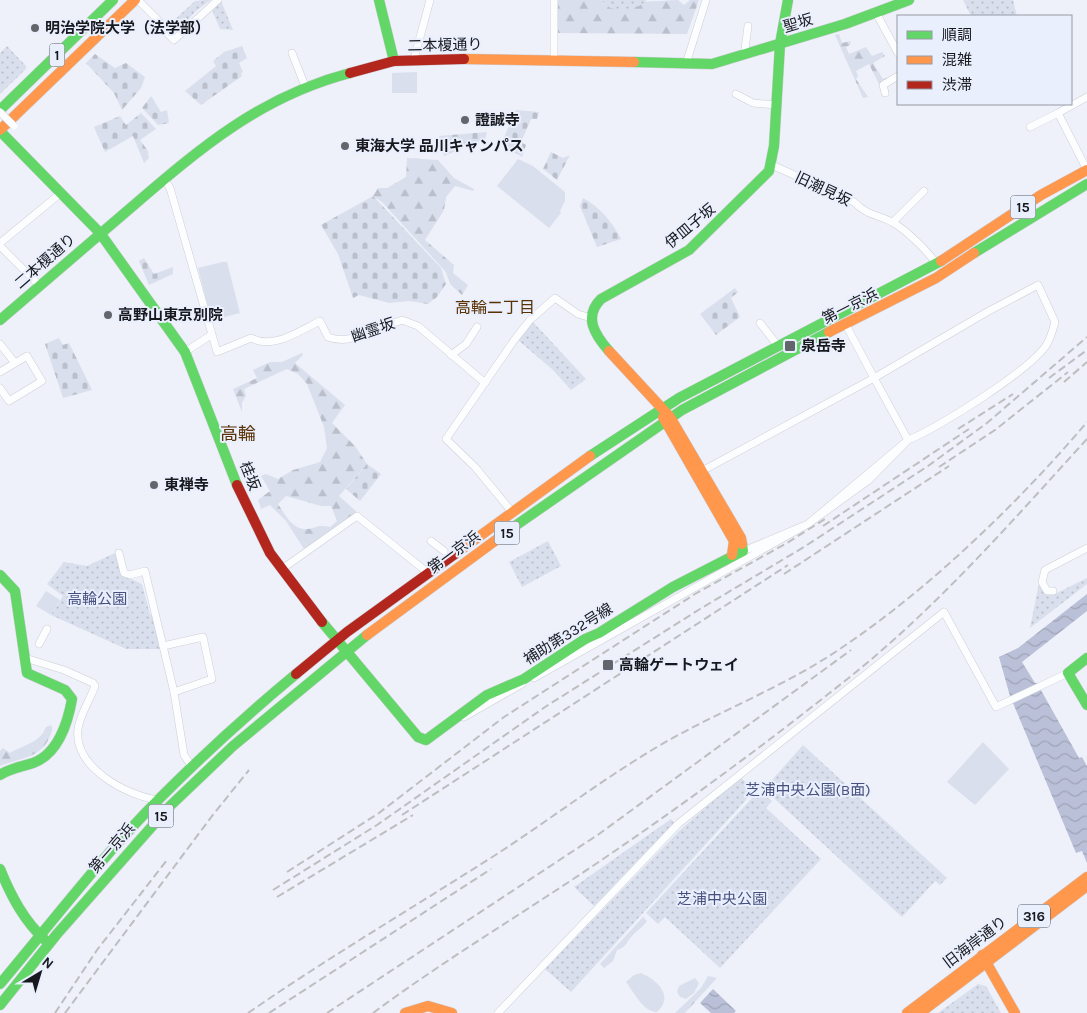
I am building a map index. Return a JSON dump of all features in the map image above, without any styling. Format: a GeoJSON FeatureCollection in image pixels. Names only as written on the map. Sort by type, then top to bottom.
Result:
{"type":"FeatureCollection","features":[{"type":"Feature","properties":{"kind":"main road","name":"1"},"geometry":{"type":"LineString","coordinates":[[0,111],[114,0]]}},
{"type":"Feature","properties":{"kind":"main road","name":"1"},"geometry":{"type":"LineString","coordinates":[[0,130],[137,0]]}},
{"type":"Feature","properties":{"kind":"main road"},"geometry":{"type":"LineString","coordinates":[[379,0],[394,61]]}},
{"type":"Feature","properties":{"kind":"main road"},"geometry":{"type":"LineString","coordinates":[[772,165],[780,44],[788,0]]}},
{"type":"Feature","properties":{"kind":"main road","name":"聖坂"},"geometry":{"type":"LineString","coordinates":[[780,44],[876,13],[909,0]]}},
{"type":"Feature","properties":{"kind":"main road","name":"二本榎通り"},"geometry":{"type":"LineString","coordinates":[[0,320],[203,146],[266,106],[305,86],[394,61],[414,59],[554,59],[712,64],[780,44]]}},
{"type":"Feature","properties":{"kind":"main road"},"geometry":{"type":"LineString","coordinates":[[0,130],[100,233]]}},
{"type":"Feature","properties":{"kind":"main road","name":"伊皿子坂"},"geometry":{"type":"LineString","coordinates":[[591,318],[595,305],[601,299],[673,260],[699,242],[766,177],[772,165]]}},
{"type":"Feature","properties":{"kind":"main road","name":"第一京浜"},"geometry":{"type":"LineString","coordinates":[[0,984],[39,936],[158,800],[267,698],[370,615],[512,512],[662,409],[936,263],[1041,195],[1087,170]]}},
{"type":"Feature","properties":{"kind":"main road","name":"第一京浜"},"geometry":{"type":"LineString","coordinates":[[0,1005],[49,943],[145,833],[196,780],[346,651],[520,523],[667,420],[739,378],[917,289],[1021,223],[1087,184]]}},
{"type":"Feature","properties":{"kind":"main road","name":"桂坂"},"geometry":{"type":"LineString","coordinates":[[100,233],[185,352],[254,523],[270,553],[337,640],[422,740]]}},
{"type":"Feature","properties":{"kind":"main road"},"geometry":{"type":"LineString","coordinates":[[961,248],[958,255],[960,258],[963,259],[971,256]]}},
{"type":"Feature","properties":{"kind":"main road"},"geometry":{"type":"LineString","coordinates":[[910,276],[918,281],[917,289]]}},
{"type":"Feature","properties":{"kind":"main road"},"geometry":{"type":"LineString","coordinates":[[591,318],[592,328],[598,337],[662,409],[667,420]]}},
{"type":"Feature","properties":{"kind":"main road","name":"補助第332号線"},"geometry":{"type":"LineString","coordinates":[[422,740],[430,738],[487,696],[524,679],[585,639],[599,633],[673,587],[742,550],[741,538],[667,420]]}},
{"type":"Feature","properties":{"kind":"main road"},"geometry":{"type":"LineString","coordinates":[[0,575],[15,591],[27,673],[32,677],[66,690],[72,696],[72,704],[60,736],[50,752],[36,762],[10,768],[0,775]]}},
{"type":"Feature","properties":{"kind":"main road"},"geometry":{"type":"LineString","coordinates":[[370,615],[378,627]]}},
{"type":"Feature","properties":{"kind":"main road"},"geometry":{"type":"LineString","coordinates":[[1087,658],[1068,674],[1087,705]]}},
{"type":"Feature","properties":{"kind":"main road"},"geometry":{"type":"LineString","coordinates":[[0,869],[18,907],[39,936],[49,943]]}},
{"type":"Feature","properties":{"kind":"main road","name":"旧海岸通り"},"geometry":{"type":"LineString","coordinates":[[920,1013],[983,959],[1087,877]]}},
{"type":"Feature","properties":{"kind":"main road","name":"旧海岸通り"},"geometry":{"type":"LineString","coordinates":[[907,1013],[1087,886]]}},
{"type":"Feature","properties":{"kind":"main road"},"geometry":{"type":"LineString","coordinates":[[983,959],[1015,1013]]}},
{"type":"Feature","properties":{"kind":"main road"},"geometry":{"type":"LineString","coordinates":[[405,1013],[425,1006],[442,1008],[452,1013]]}},
{"type":"Feature","properties":{"kind":"street"},"geometry":{"type":"LineString","coordinates":[[137,0],[163,25],[174,40],[218,0]]}},
{"type":"Feature","properties":{"kind":"street"},"geometry":{"type":"LineString","coordinates":[[414,59],[430,0]]}},
{"type":"Feature","properties":{"kind":"street"},"geometry":{"type":"LineString","coordinates":[[554,0],[554,59]]}},
{"type":"Feature","properties":{"kind":"street"},"geometry":{"type":"LineString","coordinates":[[686,64],[706,0]]}},
{"type":"Feature","properties":{"kind":"street"},"geometry":{"type":"LineString","coordinates":[[876,13],[897,51]]}},
{"type":"Feature","properties":{"kind":"street"},"geometry":{"type":"LineString","coordinates":[[745,49],[748,26]]}},
{"type":"Feature","properties":{"kind":"street"},"geometry":{"type":"LineString","coordinates":[[292,53],[305,86]]}},
{"type":"Feature","properties":{"kind":"street"},"geometry":{"type":"LineString","coordinates":[[885,93],[883,85],[897,77]]}},
{"type":"Feature","properties":{"kind":"street"},"geometry":{"type":"LineString","coordinates":[[736,94],[753,102],[776,106]]}},
{"type":"Feature","properties":{"kind":"street"},"geometry":{"type":"LineString","coordinates":[[1030,127],[1087,98]]}},
{"type":"Feature","properties":{"kind":"street"},"geometry":{"type":"LineString","coordinates":[[0,111],[14,126]]}},
{"type":"Feature","properties":{"kind":"street"},"geometry":{"type":"LineString","coordinates":[[1058,113],[1087,170]]}},
{"type":"Feature","properties":{"kind":"street","name":"旧潮見坂"},"geometry":{"type":"LineString","coordinates":[[772,165],[854,202],[863,211],[872,216],[893,222]]}},
{"type":"Feature","properties":{"kind":"street"},"geometry":{"type":"LineString","coordinates":[[164,179],[170,188],[211,335],[185,352]]}},
{"type":"Feature","properties":{"kind":"street"},"geometry":{"type":"LineString","coordinates":[[924,191],[893,222],[926,251],[942,274]]}},
{"type":"Feature","properties":{"kind":"street"},"geometry":{"type":"LineString","coordinates":[[40,286],[0,244],[61,193]]}},
{"type":"Feature","properties":{"kind":"street"},"geometry":{"type":"LineString","coordinates":[[422,740],[808,524],[869,480],[908,440],[927,433],[1019,371],[1046,344],[1055,322],[1038,285],[987,312],[874,378],[702,471],[667,420]]}},
{"type":"Feature","properties":{"kind":"street"},"geometry":{"type":"LineString","coordinates":[[512,512],[475,467],[446,439],[530,320],[555,298],[578,314],[591,318]]}},
{"type":"Feature","properties":{"kind":"street","name":"幽霊坂"},"geometry":{"type":"LineString","coordinates":[[211,335],[217,352],[251,338],[260,342],[270,343],[320,321],[328,337],[340,341],[365,333],[380,325],[396,324],[402,320],[418,326],[485,383]]}},
{"type":"Feature","properties":{"kind":"street"},"geometry":{"type":"LineString","coordinates":[[760,323],[778,346]]}},
{"type":"Feature","properties":{"kind":"street"},"geometry":{"type":"LineString","coordinates":[[846,325],[908,440]]}},
{"type":"Feature","properties":{"kind":"street"},"geometry":{"type":"LineString","coordinates":[[451,355],[466,344],[477,327]]}},
{"type":"Feature","properties":{"kind":"street"},"geometry":{"type":"LineString","coordinates":[[0,344],[15,363]]}},
{"type":"Feature","properties":{"kind":"street"},"geometry":{"type":"LineString","coordinates":[[0,372],[27,356],[42,381],[9,401],[0,388]]}},
{"type":"Feature","properties":{"kind":"street"},"geometry":{"type":"LineString","coordinates":[[667,420],[746,550],[808,524]]}},
{"type":"Feature","properties":{"kind":"street"},"geometry":{"type":"LineString","coordinates":[[282,568],[357,516],[428,572]]}},
{"type":"Feature","properties":{"kind":"street"},"geometry":{"type":"LineString","coordinates":[[431,541],[444,551]]}},
{"type":"Feature","properties":{"kind":"street"},"geometry":{"type":"LineString","coordinates":[[1053,591],[1047,591],[1042,582],[1045,570],[1087,548]]}},
{"type":"Feature","properties":{"kind":"street"},"geometry":{"type":"LineString","coordinates":[[119,553],[124,573],[130,575],[145,571],[174,692],[184,755],[192,767]]}},
{"type":"Feature","properties":{"kind":"street"},"geometry":{"type":"LineString","coordinates":[[498,1013],[678,824],[944,612],[996,707],[1068,674]]}},
{"type":"Feature","properties":{"kind":"street"},"geometry":{"type":"LineString","coordinates":[[39,644],[47,629]]}},
{"type":"Feature","properties":{"kind":"street"},"geometry":{"type":"LineString","coordinates":[[163,646],[204,637],[212,679],[174,692]]}},
{"type":"Feature","properties":{"kind":"street"},"geometry":{"type":"LineString","coordinates":[[25,658],[64,670],[93,683],[95,686],[78,731],[81,748],[89,764],[101,777],[148,799],[158,800]]}},
{"type":"Feature","properties":{"kind":"green space"},"geometry":{"type":"Polygon","coordinates":[[[211,0],[196,11],[178,30],[172,30],[170,24],[195,1],[211,0]]]}},
{"type":"Feature","properties":{"kind":"green space"},"geometry":{"type":"Polygon","coordinates":[[[556,0],[601,0],[603,4],[678,0],[684,5],[690,0],[699,0],[687,34],[557,33],[556,0]]]}},
{"type":"Feature","properties":{"kind":"green space"},"geometry":{"type":"Polygon","coordinates":[[[601,0],[647,0],[637,7],[624,10],[611,8],[601,0]]]}},
{"type":"Feature","properties":{"kind":"green space"},"geometry":{"type":"Polygon","coordinates":[[[963,0],[1013,0],[1017,15],[970,15],[963,0]]]}},
{"type":"Feature","properties":{"kind":"green space"},"geometry":{"type":"Polygon","coordinates":[[[221,1],[233,30],[220,29],[212,10],[221,1]]]}},
{"type":"Feature","properties":{"kind":"green space"},"geometry":{"type":"Polygon","coordinates":[[[839,34],[842,43],[851,41],[850,45],[846,47],[849,54],[866,47],[872,56],[882,52],[885,56],[873,63],[883,79],[890,77],[879,84],[869,64],[856,71],[858,76],[856,79],[868,97],[863,98],[835,35],[839,34]]]}},
{"type":"Feature","properties":{"kind":"green space"},"geometry":{"type":"Polygon","coordinates":[[[7,46],[26,66],[26,69],[0,94],[0,53],[7,46]]]}},
{"type":"Feature","properties":{"kind":"green space"},"geometry":{"type":"Polygon","coordinates":[[[242,46],[247,58],[239,63],[243,72],[241,73],[242,76],[201,105],[185,91],[216,66],[213,61],[224,52],[242,46]]]}},
{"type":"Feature","properties":{"kind":"green space"},"geometry":{"type":"Polygon","coordinates":[[[95,54],[115,68],[126,63],[145,77],[141,88],[122,110],[114,93],[86,63],[95,54]]]}},
{"type":"Feature","properties":{"kind":"green space"},"geometry":{"type":"Polygon","coordinates":[[[417,72],[417,93],[392,93],[392,73],[417,72]]]}},
{"type":"Feature","properties":{"kind":"green space"},"geometry":{"type":"Polygon","coordinates":[[[151,96],[161,112],[167,110],[169,123],[158,125],[142,108],[151,96]]]}},
{"type":"Feature","properties":{"kind":"green space"},"geometry":{"type":"Polygon","coordinates":[[[516,110],[539,112],[537,119],[531,119],[521,142],[526,145],[522,157],[501,144],[516,110]]]}},
{"type":"Feature","properties":{"kind":"green space"},"geometry":{"type":"Polygon","coordinates":[[[141,113],[156,129],[140,140],[148,151],[149,158],[144,163],[133,136],[105,152],[94,127],[120,116],[126,125],[141,113]]]}},
{"type":"Feature","properties":{"kind":"green space"},"geometry":{"type":"Polygon","coordinates":[[[487,132],[485,139],[444,156],[439,136],[487,132]]]}},
{"type":"Feature","properties":{"kind":"green space"},"geometry":{"type":"Polygon","coordinates":[[[551,152],[563,158],[570,155],[557,180],[543,169],[551,152]]]}},
{"type":"Feature","properties":{"kind":"green space"},"geometry":{"type":"Polygon","coordinates":[[[407,158],[438,160],[454,178],[474,189],[473,191],[455,186],[446,197],[444,210],[425,240],[454,265],[453,273],[468,285],[462,295],[451,285],[445,271],[383,203],[373,196],[378,188],[387,188],[406,177],[407,158]]]}},
{"type":"Feature","properties":{"kind":"green space"},"geometry":{"type":"Polygon","coordinates":[[[518,159],[533,166],[565,192],[565,201],[560,211],[561,213],[549,228],[497,186],[518,159]]]}},
{"type":"Feature","properties":{"kind":"green space"},"geometry":{"type":"Polygon","coordinates":[[[373,196],[441,268],[446,284],[437,297],[428,304],[409,301],[389,303],[359,295],[353,298],[338,254],[321,225],[373,196]]]}},
{"type":"Feature","properties":{"kind":"green space"},"geometry":{"type":"Polygon","coordinates":[[[583,198],[605,216],[621,239],[597,247],[580,206],[583,198]]]}},
{"type":"Feature","properties":{"kind":"green space"},"geometry":{"type":"Polygon","coordinates":[[[144,258],[154,274],[173,267],[173,274],[149,285],[139,261],[144,258]]]}},
{"type":"Feature","properties":{"kind":"green space"},"geometry":{"type":"Polygon","coordinates":[[[227,262],[240,313],[217,319],[215,314],[210,315],[198,268],[227,262]]]}},
{"type":"Feature","properties":{"kind":"green space"},"geometry":{"type":"Polygon","coordinates":[[[735,288],[738,292],[731,298],[740,317],[716,335],[700,314],[735,288]]]}},
{"type":"Feature","properties":{"kind":"green space"},"geometry":{"type":"Polygon","coordinates":[[[533,322],[586,379],[571,390],[553,370],[518,340],[533,322]]]}},
{"type":"Feature","properties":{"kind":"green space"},"geometry":{"type":"Polygon","coordinates":[[[59,338],[63,345],[69,343],[92,390],[63,398],[45,344],[59,338]]]}},
{"type":"Feature","properties":{"kind":"green space"},"geometry":{"type":"Polygon","coordinates":[[[302,353],[303,355],[295,363],[345,405],[332,423],[355,446],[367,464],[339,496],[357,512],[304,549],[286,521],[270,505],[261,509],[258,500],[270,491],[261,476],[266,474],[278,479],[293,470],[320,462],[327,448],[324,427],[307,384],[298,374],[287,369],[244,389],[246,395],[242,403],[242,412],[233,389],[257,378],[253,370],[270,362],[282,362],[302,353]],[[286,496],[278,504],[286,517],[302,529],[319,526],[330,527],[337,521],[331,506],[321,506],[286,496]]]}},
{"type":"Feature","properties":{"kind":"green space"},"geometry":{"type":"Polygon","coordinates":[[[367,464],[381,474],[360,501],[346,489],[367,464]]]}},
{"type":"Feature","properties":{"kind":"green space"},"geometry":{"type":"Polygon","coordinates":[[[548,541],[561,566],[522,587],[509,562],[548,541]]]}},
{"type":"Feature","properties":{"kind":"green space","name":"高輪公園"},"geometry":{"type":"Polygon","coordinates":[[[117,552],[122,575],[142,584],[161,649],[126,649],[51,615],[63,596],[47,584],[64,562],[87,566],[117,552]]]}},
{"type":"Feature","properties":{"kind":"green space"},"geometry":{"type":"Polygon","coordinates":[[[1087,578],[1087,584],[1030,628],[1039,583],[1055,594],[1087,578]]]}},
{"type":"Feature","properties":{"kind":"green space"},"geometry":{"type":"Polygon","coordinates":[[[46,591],[60,600],[51,615],[36,606],[46,591]]]}},
{"type":"Feature","properties":{"kind":"green space"},"geometry":{"type":"Polygon","coordinates":[[[51,725],[51,733],[46,744],[41,749],[29,757],[0,766],[0,751],[3,748],[10,753],[31,743],[40,737],[46,727],[51,725]]]}},
{"type":"Feature","properties":{"kind":"green space"},"geometry":{"type":"Polygon","coordinates":[[[983,742],[1009,769],[975,805],[947,782],[983,742]]]}},
{"type":"Feature","properties":{"kind":"green space","name":"芝浦中央公園(B面)"},"geometry":{"type":"Polygon","coordinates":[[[803,745],[947,878],[940,885],[935,881],[902,917],[764,789],[803,745]]]}},
{"type":"Feature","properties":{"kind":"green space","name":"芝浦中央公園"},"geometry":{"type":"Polygon","coordinates":[[[740,777],[755,790],[571,992],[545,969],[679,831],[740,777]]]}},
{"type":"Feature","properties":{"kind":"green space","name":"芝浦中央公園"},"geometry":{"type":"Polygon","coordinates":[[[765,795],[772,801],[766,808],[821,859],[720,968],[665,917],[658,924],[646,913],[753,797],[765,795]]]}},
{"type":"Feature","properties":{"kind":"green space"},"geometry":{"type":"Polygon","coordinates":[[[671,819],[674,823],[594,906],[574,887],[671,819]]]}},
{"type":"Feature","properties":{"kind":"green space"},"geometry":{"type":"Polygon","coordinates":[[[643,917],[647,921],[630,938],[625,946],[617,950],[613,961],[604,968],[600,964],[643,917]]]}},
{"type":"Feature","properties":{"kind":"green space"},"geometry":{"type":"Polygon","coordinates":[[[641,973],[653,980],[662,989],[664,1000],[657,1012],[647,1009],[626,982],[634,975],[641,973]]]}},
{"type":"Feature","properties":{"kind":"green space"},"geometry":{"type":"Polygon","coordinates":[[[708,976],[717,978],[685,1013],[675,1013],[701,988],[708,976]]]}},
{"type":"Feature","properties":{"kind":"green space"},"geometry":{"type":"Polygon","coordinates":[[[695,978],[699,983],[694,993],[686,999],[680,997],[677,992],[679,986],[695,978]]]}},
{"type":"Feature","properties":{"kind":"green space"},"geometry":{"type":"Polygon","coordinates":[[[978,984],[986,986],[1001,1013],[938,1013],[978,984]]]}},
{"type":"Feature","properties":{"kind":"water"},"geometry":{"type":"Polygon","coordinates":[[[1087,594],[1087,611],[1022,662],[1035,683],[1037,683],[1079,758],[1082,757],[1087,766],[1087,863],[1082,851],[1076,853],[1010,696],[999,657],[1018,648],[1087,594]]]}},
{"type":"Feature","properties":{"kind":"water"},"geometry":{"type":"Polygon","coordinates":[[[713,989],[736,1011],[734,1013],[711,1013],[700,1003],[713,989]]]}},
{"type":"Feature","properties":{"kind":"railway"},"geometry":{"type":"LineString","coordinates":[[273,890],[377,825],[545,707],[700,609],[804,547],[928,466],[987,423],[1087,337]]}},
{"type":"Feature","properties":{"kind":"railway"},"geometry":{"type":"LineString","coordinates":[[1049,378],[1087,350]]}},
{"type":"Feature","properties":{"kind":"railway"},"geometry":{"type":"LineString","coordinates":[[1064,382],[1087,362]]}},
{"type":"Feature","properties":{"kind":"railway"},"geometry":{"type":"LineString","coordinates":[[939,467],[995,430],[1068,372]]}},
{"type":"Feature","properties":{"kind":"railway"},"geometry":{"type":"LineString","coordinates":[[958,429],[1013,394]]}},
{"type":"Feature","properties":{"kind":"railway"},"geometry":{"type":"LineString","coordinates":[[248,1013],[340,952],[497,854],[652,750],[695,726],[805,671],[861,634],[931,580],[965,549],[1029,486],[1087,422]]}},
{"type":"Feature","properties":{"kind":"railway"},"geometry":{"type":"LineString","coordinates":[[823,526],[969,429]]}},
{"type":"Feature","properties":{"kind":"railway"},"geometry":{"type":"LineString","coordinates":[[373,1013],[429,973],[668,814],[795,720],[856,672],[918,618],[976,560],[1087,439]]}},
{"type":"Feature","properties":{"kind":"railway"},"geometry":{"type":"LineString","coordinates":[[784,574],[949,466]]}},
{"type":"Feature","properties":{"kind":"railway"},"geometry":{"type":"LineString","coordinates":[[287,872],[379,813],[504,717],[695,594],[787,543],[828,517]]}},
{"type":"Feature","properties":{"kind":"railway"},"geometry":{"type":"LineString","coordinates":[[402,815],[788,565]]}},
{"type":"Feature","properties":{"kind":"railway"},"geometry":{"type":"LineString","coordinates":[[327,1013],[599,834],[851,650]]}},
{"type":"Feature","properties":{"kind":"railway"},"geometry":{"type":"LineString","coordinates":[[65,1013],[212,816],[249,770]]}},
{"type":"Feature","properties":{"kind":"railway"},"geometry":{"type":"LineString","coordinates":[[277,897],[413,815]]}},
{"type":"Feature","properties":{"kind":"railway"},"geometry":{"type":"LineString","coordinates":[[55,1013],[97,950],[167,860]]}},
{"type":"Feature","properties":{"kind":"railway"},"geometry":{"type":"LineString","coordinates":[[269,1013],[491,869]]}},
{"type":"Feature","properties":{"kind":"traffic: fast"},"geometry":{"type":"LineString","coordinates":[[0,110],[113,0]]}},
{"type":"Feature","properties":{"kind":"traffic: fast"},"geometry":{"type":"LineString","coordinates":[[379,0],[394,61]]}},
{"type":"Feature","properties":{"kind":"traffic: fast"},"geometry":{"type":"LineString","coordinates":[[609,351],[599,339],[593,326],[593,312],[601,299],[689,250],[769,171],[774,146],[780,44],[788,0]]}},
{"type":"Feature","properties":{"kind":"traffic: fast"},"geometry":{"type":"LineString","coordinates":[[634,62],[712,64],[845,24],[909,0]]}},
{"type":"Feature","properties":{"kind":"traffic: fast"},"geometry":{"type":"LineString","coordinates":[[0,320],[178,168],[230,128],[286,96],[317,83],[350,73]]}},
{"type":"Feature","properties":{"kind":"traffic: fast"},"geometry":{"type":"LineString","coordinates":[[0,131],[100,233],[185,352],[237,485]]}},
{"type":"Feature","properties":{"kind":"traffic: fast"},"geometry":{"type":"LineString","coordinates":[[974,253],[1087,184]]}},
{"type":"Feature","properties":{"kind":"traffic: fast"},"geometry":{"type":"LineString","coordinates":[[590,456],[679,398],[941,261]]}},
{"type":"Feature","properties":{"kind":"traffic: fast"},"geometry":{"type":"LineString","coordinates":[[515,526],[682,410],[829,332]]}},
{"type":"Feature","properties":{"kind":"traffic: fast"},"geometry":{"type":"LineString","coordinates":[[322,622],[418,737],[426,740],[487,695],[524,679],[585,639],[599,633],[673,587],[743,551],[742,544]]}},
{"type":"Feature","properties":{"kind":"traffic: fast"},"geometry":{"type":"LineString","coordinates":[[0,575],[15,591],[27,673],[65,690],[72,699],[64,727],[55,745],[49,752],[42,759],[0,775]]}},
{"type":"Feature","properties":{"kind":"traffic: fast"},"geometry":{"type":"LineString","coordinates":[[0,1005],[57,934],[170,806],[233,746],[367,635]]}},
{"type":"Feature","properties":{"kind":"traffic: fast"},"geometry":{"type":"LineString","coordinates":[[1087,658],[1068,673],[1087,705]]}},
{"type":"Feature","properties":{"kind":"traffic: fast"},"geometry":{"type":"LineString","coordinates":[[0,984],[99,865],[140,819],[210,749],[296,674]]}},
{"type":"Feature","properties":{"kind":"traffic: fast"},"geometry":{"type":"LineString","coordinates":[[0,869],[19,908],[46,941]]}},
{"type":"Feature","properties":{"kind":"traffic: slow"},"geometry":{"type":"LineString","coordinates":[[0,130],[135,0]]}},
{"type":"Feature","properties":{"kind":"traffic: slow"},"geometry":{"type":"LineString","coordinates":[[464,59],[634,62]]}},
{"type":"Feature","properties":{"kind":"traffic: slow"},"geometry":{"type":"LineString","coordinates":[[941,261],[1041,195],[1087,170]]}},
{"type":"Feature","properties":{"kind":"traffic: slow"},"geometry":{"type":"LineString","coordinates":[[829,332],[936,278],[974,253]]}},
{"type":"Feature","properties":{"kind":"traffic: slow"},"geometry":{"type":"LineString","coordinates":[[609,351],[670,417],[741,538],[742,544]]}},
{"type":"Feature","properties":{"kind":"traffic: slow"},"geometry":{"type":"LineString","coordinates":[[663,417],[734,541],[732,555]]}},
{"type":"Feature","properties":{"kind":"traffic: slow"},"geometry":{"type":"LineString","coordinates":[[455,554],[590,456]]}},
{"type":"Feature","properties":{"kind":"traffic: slow"},"geometry":{"type":"LineString","coordinates":[[367,635],[515,526]]}},
{"type":"Feature","properties":{"kind":"traffic: slow"},"geometry":{"type":"LineString","coordinates":[[907,1013],[1087,877]]}},
{"type":"Feature","properties":{"kind":"traffic: slow"},"geometry":{"type":"LineString","coordinates":[[920,1013],[1087,886]]}},
{"type":"Feature","properties":{"kind":"traffic: slow"},"geometry":{"type":"LineString","coordinates":[[982,955],[1015,1013]]}},
{"type":"Feature","properties":{"kind":"traffic: slow"},"geometry":{"type":"LineString","coordinates":[[405,1013],[428,1006],[452,1013]]}},
{"type":"Feature","properties":{"kind":"traffic: jam"},"geometry":{"type":"LineString","coordinates":[[350,73],[394,61],[464,59]]}},
{"type":"Feature","properties":{"kind":"traffic: jam"},"geometry":{"type":"LineString","coordinates":[[237,485],[270,553],[322,622]]}},
{"type":"Feature","properties":{"kind":"traffic: jam"},"geometry":{"type":"LineString","coordinates":[[296,674],[347,632],[455,554]]}},
{"type":"Feature","properties":{"kind":"place","name":"明治学院大学（法学部）"},"geometry":{"type":"Point","coordinates":[35,28]}},
{"type":"Feature","properties":{"kind":"place","name":"證誠寺"},"geometry":{"type":"Point","coordinates":[465,120]}},
{"type":"Feature","properties":{"kind":"place","name":"東海大学 品川キャンパス"},"geometry":{"type":"Point","coordinates":[345,146]}},
{"type":"Feature","properties":{"kind":"place","name":"高野山東京別院"},"geometry":{"type":"Point","coordinates":[108,315]}},
{"type":"Feature","properties":{"kind":"place","name":"泉岳寺"},"geometry":{"type":"Point","coordinates":[790,346]}},
{"type":"Feature","properties":{"kind":"place","name":"東禅寺"},"geometry":{"type":"Point","coordinates":[154,485]}},
{"type":"Feature","properties":{"kind":"place","name":"高輪ゲートウェイ"},"geometry":{"type":"Point","coordinates":[608,665]}},
{"type":"Feature","properties":{"kind":"district","name":"高輪二丁目"},"geometry":{"type":"Point","coordinates":[495,307]}},
{"type":"Feature","properties":{"kind":"district","name":"高輪"},"geometry":{"type":"Point","coordinates":[238,434]}}]}
